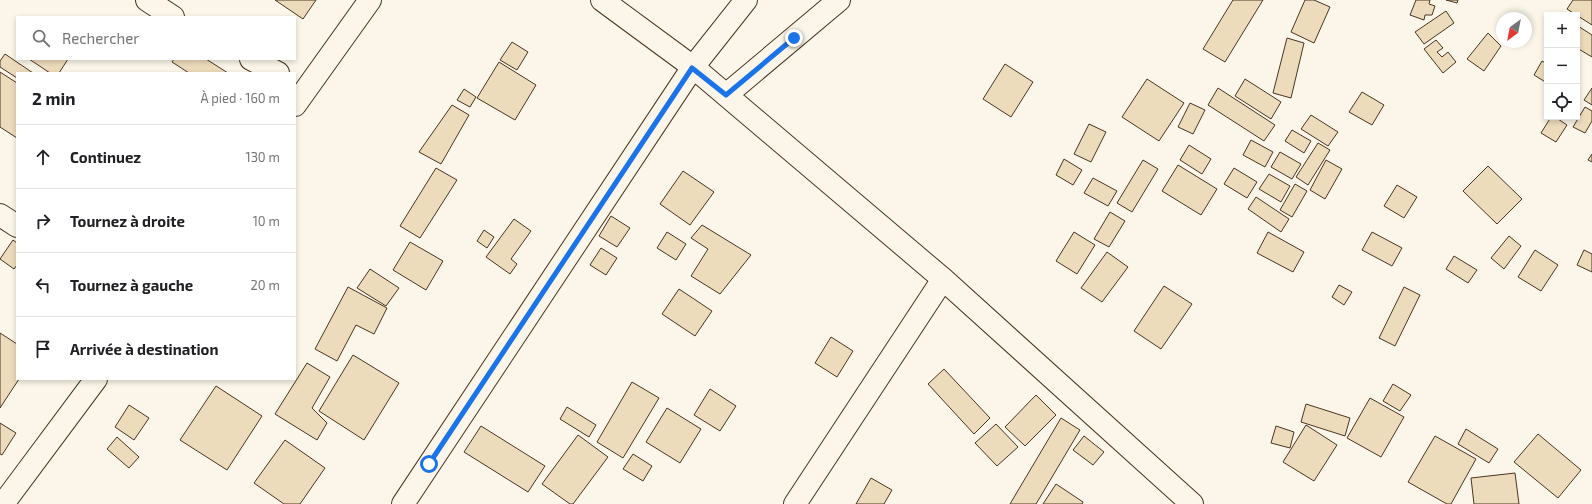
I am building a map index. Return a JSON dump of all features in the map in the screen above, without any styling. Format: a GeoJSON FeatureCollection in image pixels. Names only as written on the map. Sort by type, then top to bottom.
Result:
{"type":"FeatureCollection","features":[{"type":"Feature","properties":{"kind":"street"},"geometry":{"type":"LineString","coordinates":[[146,0],[171,16]]}},
{"type":"Feature","properties":{"kind":"street"},"geometry":{"type":"LineString","coordinates":[[299,92],[370,0]]}},
{"type":"Feature","properties":{"kind":"street"},"geometry":{"type":"LineString","coordinates":[[602,0],[726,95],[943,280],[1191,504]]}},
{"type":"Feature","properties":{"kind":"street"},"geometry":{"type":"LineString","coordinates":[[403,504],[692,68],[746,0]]}},
{"type":"Feature","properties":{"kind":"street"},"geometry":{"type":"LineString","coordinates":[[726,95],[839,0]]}},
{"type":"Feature","properties":{"kind":"street"},"geometry":{"type":"LineString","coordinates":[[253,60],[276,72]]}},
{"type":"Feature","properties":{"kind":"street"},"geometry":{"type":"LineString","coordinates":[[0,215],[16,225]]}},
{"type":"Feature","properties":{"kind":"street"},"geometry":{"type":"LineString","coordinates":[[795,504],[943,280]]}},
{"type":"Feature","properties":{"kind":"street"},"geometry":{"type":"LineString","coordinates":[[3,504],[95,380]]}},
{"type":"Feature","properties":{"kind":"building"},"geometry":{"type":"Polygon","coordinates":[[[275,0],[316,0],[303,19],[275,0]]]}},
{"type":"Feature","properties":{"kind":"building"},"geometry":{"type":"Polygon","coordinates":[[[1233,0],[1263,0],[1225,62],[1203,49],[1233,0]]]}},
{"type":"Feature","properties":{"kind":"building"},"geometry":{"type":"Polygon","coordinates":[[[1305,0],[1314,0],[1330,7],[1314,43],[1291,32],[1305,0]]]}},
{"type":"Feature","properties":{"kind":"building"},"geometry":{"type":"Polygon","coordinates":[[[1416,0],[1430,0],[1429,4],[1435,6],[1432,15],[1425,15],[1424,20],[1410,15],[1416,0]]]}},
{"type":"Feature","properties":{"kind":"building"},"geometry":{"type":"Polygon","coordinates":[[[1446,0],[1458,0],[1457,3],[1446,0]]]}},
{"type":"Feature","properties":{"kind":"building"},"geometry":{"type":"Polygon","coordinates":[[[1573,0],[1592,0],[1592,25],[1580,17],[1580,12],[1572,12],[1567,9],[1573,0]]]}},
{"type":"Feature","properties":{"kind":"building"},"geometry":{"type":"Polygon","coordinates":[[[1446,11],[1454,23],[1424,44],[1415,32],[1446,11]]]}},
{"type":"Feature","properties":{"kind":"building"},"geometry":{"type":"Polygon","coordinates":[[[1580,27],[1592,35],[1592,57],[1580,50],[1580,27]]]}},
{"type":"Feature","properties":{"kind":"building"},"geometry":{"type":"Polygon","coordinates":[[[1488,33],[1496,41],[1496,48],[1500,48],[1484,71],[1467,59],[1488,33]]]}},
{"type":"Feature","properties":{"kind":"building"},"geometry":{"type":"Polygon","coordinates":[[[1287,38],[1304,43],[1291,98],[1273,93],[1287,38]]]}},
{"type":"Feature","properties":{"kind":"building"},"geometry":{"type":"Polygon","coordinates":[[[1436,40],[1443,48],[1437,52],[1442,57],[1448,52],[1456,62],[1443,73],[1424,49],[1436,40]]]}},
{"type":"Feature","properties":{"kind":"building"},"geometry":{"type":"Polygon","coordinates":[[[512,42],[528,52],[517,70],[500,60],[512,42]]]}},
{"type":"Feature","properties":{"kind":"building"},"geometry":{"type":"Polygon","coordinates":[[[5,54],[32,72],[16,72],[16,77],[0,67],[0,61],[5,54]]]}},
{"type":"Feature","properties":{"kind":"building"},"geometry":{"type":"Polygon","coordinates":[[[30,60],[67,60],[60,72],[48,72],[30,60]]]}},
{"type":"Feature","properties":{"kind":"building"},"geometry":{"type":"Polygon","coordinates":[[[173,60],[208,60],[226,72],[187,72],[172,62],[173,60]]]}},
{"type":"Feature","properties":{"kind":"building"},"geometry":{"type":"Polygon","coordinates":[[[1542,61],[1544,62],[1544,81],[1534,75],[1542,61]]]}},
{"type":"Feature","properties":{"kind":"building"},"geometry":{"type":"Polygon","coordinates":[[[499,62],[536,85],[515,120],[477,98],[499,62]]]}},
{"type":"Feature","properties":{"kind":"building"},"geometry":{"type":"Polygon","coordinates":[[[1005,64],[1033,82],[1011,117],[983,99],[1005,64]]]}},
{"type":"Feature","properties":{"kind":"building"},"geometry":{"type":"Polygon","coordinates":[[[0,72],[16,82],[16,137],[0,127],[0,72]]]}},
{"type":"Feature","properties":{"kind":"building"},"geometry":{"type":"Polygon","coordinates":[[[1147,79],[1184,103],[1159,141],[1122,117],[1147,79]]]}},
{"type":"Feature","properties":{"kind":"building"},"geometry":{"type":"Polygon","coordinates":[[[1245,79],[1281,102],[1271,119],[1235,96],[1245,79]]]}},
{"type":"Feature","properties":{"kind":"building"},"geometry":{"type":"Polygon","coordinates":[[[1218,88],[1275,125],[1264,141],[1208,105],[1218,88]]]}},
{"type":"Feature","properties":{"kind":"building"},"geometry":{"type":"Polygon","coordinates":[[[1592,88],[1592,105],[1584,100],[1592,88]]]}},
{"type":"Feature","properties":{"kind":"building"},"geometry":{"type":"Polygon","coordinates":[[[464,89],[476,97],[470,107],[457,100],[464,89]]]}},
{"type":"Feature","properties":{"kind":"building"},"geometry":{"type":"Polygon","coordinates":[[[1362,92],[1384,105],[1372,125],[1349,112],[1362,92]]]}},
{"type":"Feature","properties":{"kind":"building"},"geometry":{"type":"Polygon","coordinates":[[[1190,103],[1205,110],[1193,134],[1178,127],[1190,103]]]}},
{"type":"Feature","properties":{"kind":"building"},"geometry":{"type":"Polygon","coordinates":[[[452,105],[469,115],[441,164],[419,152],[452,105]]]}},
{"type":"Feature","properties":{"kind":"building"},"geometry":{"type":"Polygon","coordinates":[[[1585,107],[1592,111],[1592,121],[1585,133],[1573,127],[1577,120],[1580,120],[1580,115],[1585,107]]]}},
{"type":"Feature","properties":{"kind":"building"},"geometry":{"type":"Polygon","coordinates":[[[1311,115],[1338,132],[1328,146],[1301,129],[1311,115]]]}},
{"type":"Feature","properties":{"kind":"building"},"geometry":{"type":"Polygon","coordinates":[[[1549,120],[1560,120],[1567,125],[1556,142],[1541,133],[1549,120]]]}},
{"type":"Feature","properties":{"kind":"building"},"geometry":{"type":"Polygon","coordinates":[[[1089,124],[1106,132],[1091,162],[1074,154],[1089,124]]]}},
{"type":"Feature","properties":{"kind":"building"},"geometry":{"type":"Polygon","coordinates":[[[1292,130],[1311,141],[1304,153],[1285,141],[1292,130]]]}},
{"type":"Feature","properties":{"kind":"building"},"geometry":{"type":"Polygon","coordinates":[[[1251,140],[1273,152],[1265,167],[1243,155],[1251,140]]]}},
{"type":"Feature","properties":{"kind":"building"},"geometry":{"type":"Polygon","coordinates":[[[1318,143],[1330,150],[1308,185],[1296,177],[1318,143]]]}},
{"type":"Feature","properties":{"kind":"building"},"geometry":{"type":"Polygon","coordinates":[[[1189,145],[1211,159],[1202,174],[1180,160],[1189,145]]]}},
{"type":"Feature","properties":{"kind":"building"},"geometry":{"type":"Polygon","coordinates":[[[1280,152],[1301,164],[1292,179],[1271,167],[1280,152]]]}},
{"type":"Feature","properties":{"kind":"building"},"geometry":{"type":"Polygon","coordinates":[[[1592,154],[1592,162],[1588,160],[1592,154]]]}},
{"type":"Feature","properties":{"kind":"building"},"geometry":{"type":"Polygon","coordinates":[[[1064,159],[1082,170],[1073,185],[1056,175],[1064,159]]]}},
{"type":"Feature","properties":{"kind":"building"},"geometry":{"type":"Polygon","coordinates":[[[1143,160],[1158,169],[1132,212],[1117,203],[1143,160]]]}},
{"type":"Feature","properties":{"kind":"building"},"geometry":{"type":"Polygon","coordinates":[[[1326,160],[1342,169],[1325,199],[1310,190],[1326,160]]]}},
{"type":"Feature","properties":{"kind":"building"},"geometry":{"type":"Polygon","coordinates":[[[1178,165],[1217,189],[1201,215],[1162,191],[1178,165]]]}},
{"type":"Feature","properties":{"kind":"building"},"geometry":{"type":"Polygon","coordinates":[[[1488,166],[1522,199],[1497,224],[1463,191],[1488,166]]]}},
{"type":"Feature","properties":{"kind":"building"},"geometry":{"type":"Polygon","coordinates":[[[436,168],[457,180],[420,238],[400,226],[436,168]]]}},
{"type":"Feature","properties":{"kind":"building"},"geometry":{"type":"Polygon","coordinates":[[[1234,168],[1257,182],[1247,198],[1224,184],[1234,168]]]}},
{"type":"Feature","properties":{"kind":"building"},"geometry":{"type":"Polygon","coordinates":[[[683,171],[714,192],[690,225],[660,204],[683,171]]]}},
{"type":"Feature","properties":{"kind":"building"},"geometry":{"type":"Polygon","coordinates":[[[1269,174],[1290,186],[1281,202],[1259,189],[1269,174]]]}},
{"type":"Feature","properties":{"kind":"building"},"geometry":{"type":"Polygon","coordinates":[[[1093,178],[1117,191],[1108,206],[1084,193],[1093,178]]]}},
{"type":"Feature","properties":{"kind":"building"},"geometry":{"type":"Polygon","coordinates":[[[1295,184],[1307,191],[1292,217],[1280,210],[1295,184]]]}},
{"type":"Feature","properties":{"kind":"building"},"geometry":{"type":"Polygon","coordinates":[[[1397,185],[1417,197],[1404,218],[1384,206],[1397,185]]]}},
{"type":"Feature","properties":{"kind":"building"},"geometry":{"type":"Polygon","coordinates":[[[1256,197],[1289,219],[1281,232],[1248,209],[1256,197]]]}},
{"type":"Feature","properties":{"kind":"building"},"geometry":{"type":"Polygon","coordinates":[[[1110,212],[1125,221],[1109,247],[1094,239],[1110,212]]]}},
{"type":"Feature","properties":{"kind":"building"},"geometry":{"type":"Polygon","coordinates":[[[611,216],[630,228],[617,247],[599,236],[611,216]]]}},
{"type":"Feature","properties":{"kind":"building"},"geometry":{"type":"Polygon","coordinates":[[[514,219],[531,231],[511,259],[517,264],[510,274],[486,257],[514,219]]]}},
{"type":"Feature","properties":{"kind":"building"},"geometry":{"type":"Polygon","coordinates":[[[702,225],[751,255],[720,294],[691,276],[708,249],[691,238],[702,225]]]}},
{"type":"Feature","properties":{"kind":"building"},"geometry":{"type":"Polygon","coordinates":[[[484,230],[494,237],[487,248],[477,241],[484,230]]]}},
{"type":"Feature","properties":{"kind":"building"},"geometry":{"type":"Polygon","coordinates":[[[667,232],[686,244],[676,260],[657,248],[667,232]]]}},
{"type":"Feature","properties":{"kind":"building"},"geometry":{"type":"Polygon","coordinates":[[[1074,232],[1095,245],[1077,274],[1056,261],[1074,232]]]}},
{"type":"Feature","properties":{"kind":"building"},"geometry":{"type":"Polygon","coordinates":[[[1268,232],[1304,252],[1293,272],[1257,253],[1268,232]]]}},
{"type":"Feature","properties":{"kind":"building"},"geometry":{"type":"Polygon","coordinates":[[[1372,232],[1402,248],[1392,266],[1362,250],[1372,232]]]}},
{"type":"Feature","properties":{"kind":"building"},"geometry":{"type":"Polygon","coordinates":[[[1509,236],[1521,246],[1504,269],[1491,258],[1509,236]]]}},
{"type":"Feature","properties":{"kind":"building"},"geometry":{"type":"Polygon","coordinates":[[[13,240],[16,242],[16,266],[14,269],[0,259],[13,240]]]}},
{"type":"Feature","properties":{"kind":"building"},"geometry":{"type":"Polygon","coordinates":[[[410,242],[443,261],[426,290],[393,270],[410,242]]]}},
{"type":"Feature","properties":{"kind":"building"},"geometry":{"type":"Polygon","coordinates":[[[601,248],[617,258],[606,275],[590,265],[601,248]]]}},
{"type":"Feature","properties":{"kind":"building"},"geometry":{"type":"Polygon","coordinates":[[[1535,250],[1558,265],[1541,291],[1518,277],[1535,250]]]}},
{"type":"Feature","properties":{"kind":"building"},"geometry":{"type":"Polygon","coordinates":[[[1584,250],[1592,254],[1592,272],[1577,265],[1584,250]]]}},
{"type":"Feature","properties":{"kind":"building"},"geometry":{"type":"Polygon","coordinates":[[[1107,252],[1128,267],[1102,302],[1081,288],[1107,252]]]}},
{"type":"Feature","properties":{"kind":"building"},"geometry":{"type":"Polygon","coordinates":[[[1454,256],[1477,270],[1468,283],[1446,269],[1454,256]]]}},
{"type":"Feature","properties":{"kind":"building"},"geometry":{"type":"Polygon","coordinates":[[[370,269],[399,288],[386,306],[357,288],[370,269]]]}},
{"type":"Feature","properties":{"kind":"building"},"geometry":{"type":"Polygon","coordinates":[[[1339,285],[1352,292],[1344,305],[1332,297],[1339,285]]]}},
{"type":"Feature","properties":{"kind":"building"},"geometry":{"type":"Polygon","coordinates":[[[1164,286],[1192,304],[1161,349],[1134,331],[1164,286]]]}},
{"type":"Feature","properties":{"kind":"building"},"geometry":{"type":"Polygon","coordinates":[[[348,287],[387,308],[374,334],[356,325],[337,361],[315,349],[348,287]]]}},
{"type":"Feature","properties":{"kind":"building"},"geometry":{"type":"Polygon","coordinates":[[[1404,287],[1420,295],[1395,346],[1379,338],[1404,287]]]}},
{"type":"Feature","properties":{"kind":"building"},"geometry":{"type":"Polygon","coordinates":[[[679,289],[712,311],[695,336],[662,314],[679,289]]]}},
{"type":"Feature","properties":{"kind":"building"},"geometry":{"type":"Polygon","coordinates":[[[0,333],[16,343],[16,380],[18,380],[0,408],[0,333]]]}},
{"type":"Feature","properties":{"kind":"building"},"geometry":{"type":"Polygon","coordinates":[[[831,337],[853,351],[837,377],[815,363],[831,337]]]}},
{"type":"Feature","properties":{"kind":"building"},"geometry":{"type":"Polygon","coordinates":[[[353,355],[399,383],[364,440],[319,411],[353,355]]]}},
{"type":"Feature","properties":{"kind":"building"},"geometry":{"type":"Polygon","coordinates":[[[307,363],[330,377],[312,408],[327,423],[317,440],[275,414],[307,363]]]}},
{"type":"Feature","properties":{"kind":"building"},"geometry":{"type":"Polygon","coordinates":[[[944,369],[990,418],[974,434],[928,384],[944,369]]]}},
{"type":"Feature","properties":{"kind":"building"},"geometry":{"type":"Polygon","coordinates":[[[632,382],[659,398],[623,458],[597,442],[632,382]]]}},
{"type":"Feature","properties":{"kind":"building"},"geometry":{"type":"Polygon","coordinates":[[[1393,384],[1411,395],[1400,411],[1383,401],[1393,384]]]}},
{"type":"Feature","properties":{"kind":"building"},"geometry":{"type":"Polygon","coordinates":[[[216,386],[262,416],[227,470],[180,440],[216,386]]]}},
{"type":"Feature","properties":{"kind":"building"},"geometry":{"type":"Polygon","coordinates":[[[710,389],[736,406],[720,431],[694,415],[710,389]]]}},
{"type":"Feature","properties":{"kind":"building"},"geometry":{"type":"Polygon","coordinates":[[[1036,395],[1056,415],[1025,446],[1005,427],[1036,395]]]}},
{"type":"Feature","properties":{"kind":"building"},"geometry":{"type":"Polygon","coordinates":[[[1370,398],[1404,417],[1381,457],[1347,438],[1370,398]]]}},
{"type":"Feature","properties":{"kind":"building"},"geometry":{"type":"Polygon","coordinates":[[[1306,404],[1350,418],[1345,436],[1301,422],[1306,404]]]}},
{"type":"Feature","properties":{"kind":"building"},"geometry":{"type":"Polygon","coordinates":[[[129,405],[149,418],[134,440],[115,427],[129,405]]]}},
{"type":"Feature","properties":{"kind":"building"},"geometry":{"type":"Polygon","coordinates":[[[567,407],[596,425],[589,437],[560,419],[567,407]]]}},
{"type":"Feature","properties":{"kind":"building"},"geometry":{"type":"Polygon","coordinates":[[[667,408],[701,429],[680,463],[646,442],[667,408]]]}},
{"type":"Feature","properties":{"kind":"building"},"geometry":{"type":"Polygon","coordinates":[[[1061,418],[1080,430],[1036,504],[1010,504],[1061,418]]]}},
{"type":"Feature","properties":{"kind":"building"},"geometry":{"type":"Polygon","coordinates":[[[0,423],[16,433],[2,455],[0,454],[0,423]]]}},
{"type":"Feature","properties":{"kind":"building"},"geometry":{"type":"Polygon","coordinates":[[[996,424],[1018,447],[997,466],[975,443],[996,424]]]}},
{"type":"Feature","properties":{"kind":"building"},"geometry":{"type":"Polygon","coordinates":[[[1306,425],[1337,445],[1314,481],[1283,462],[1306,425]]]}},
{"type":"Feature","properties":{"kind":"building"},"geometry":{"type":"Polygon","coordinates":[[[481,426],[545,466],[528,492],[464,452],[481,426]]]}},
{"type":"Feature","properties":{"kind":"building"},"geometry":{"type":"Polygon","coordinates":[[[1276,426],[1294,432],[1290,448],[1271,443],[1276,426]]]}},
{"type":"Feature","properties":{"kind":"building"},"geometry":{"type":"Polygon","coordinates":[[[1466,429],[1498,449],[1489,463],[1458,444],[1466,429]]]}},
{"type":"Feature","properties":{"kind":"building"},"geometry":{"type":"Polygon","coordinates":[[[1538,434],[1581,470],[1558,498],[1514,462],[1538,434]]]}},
{"type":"Feature","properties":{"kind":"building"},"geometry":{"type":"Polygon","coordinates":[[[578,435],[608,457],[573,504],[570,504],[542,484],[578,435]]]}},
{"type":"Feature","properties":{"kind":"building"},"geometry":{"type":"Polygon","coordinates":[[[1084,436],[1104,452],[1093,465],[1073,450],[1084,436]]]}},
{"type":"Feature","properties":{"kind":"building"},"geometry":{"type":"Polygon","coordinates":[[[1435,436],[1476,459],[1451,504],[1447,504],[1408,482],[1435,436]]]}},
{"type":"Feature","properties":{"kind":"building"},"geometry":{"type":"Polygon","coordinates":[[[117,437],[139,457],[129,468],[107,449],[117,437]]]}},
{"type":"Feature","properties":{"kind":"building"},"geometry":{"type":"Polygon","coordinates":[[[285,440],[325,468],[300,504],[284,504],[254,483],[285,440]]]}},
{"type":"Feature","properties":{"kind":"building"},"geometry":{"type":"Polygon","coordinates":[[[633,454],[652,466],[643,481],[623,469],[633,454]]]}},
{"type":"Feature","properties":{"kind":"building"},"geometry":{"type":"Polygon","coordinates":[[[1515,473],[1519,504],[1474,504],[1471,478],[1515,473]]]}},
{"type":"Feature","properties":{"kind":"building"},"geometry":{"type":"Polygon","coordinates":[[[871,478],[892,490],[884,504],[856,504],[871,478]]]}},
{"type":"Feature","properties":{"kind":"building"},"geometry":{"type":"Polygon","coordinates":[[[1056,484],[1083,502],[1082,504],[1043,504],[1056,484]]]}},
{"type":"Feature","properties":{"kind":"route"},"geometry":{"type":"LineString","coordinates":[[429,464],[692,68],[726,95],[794,38]]}}]}
